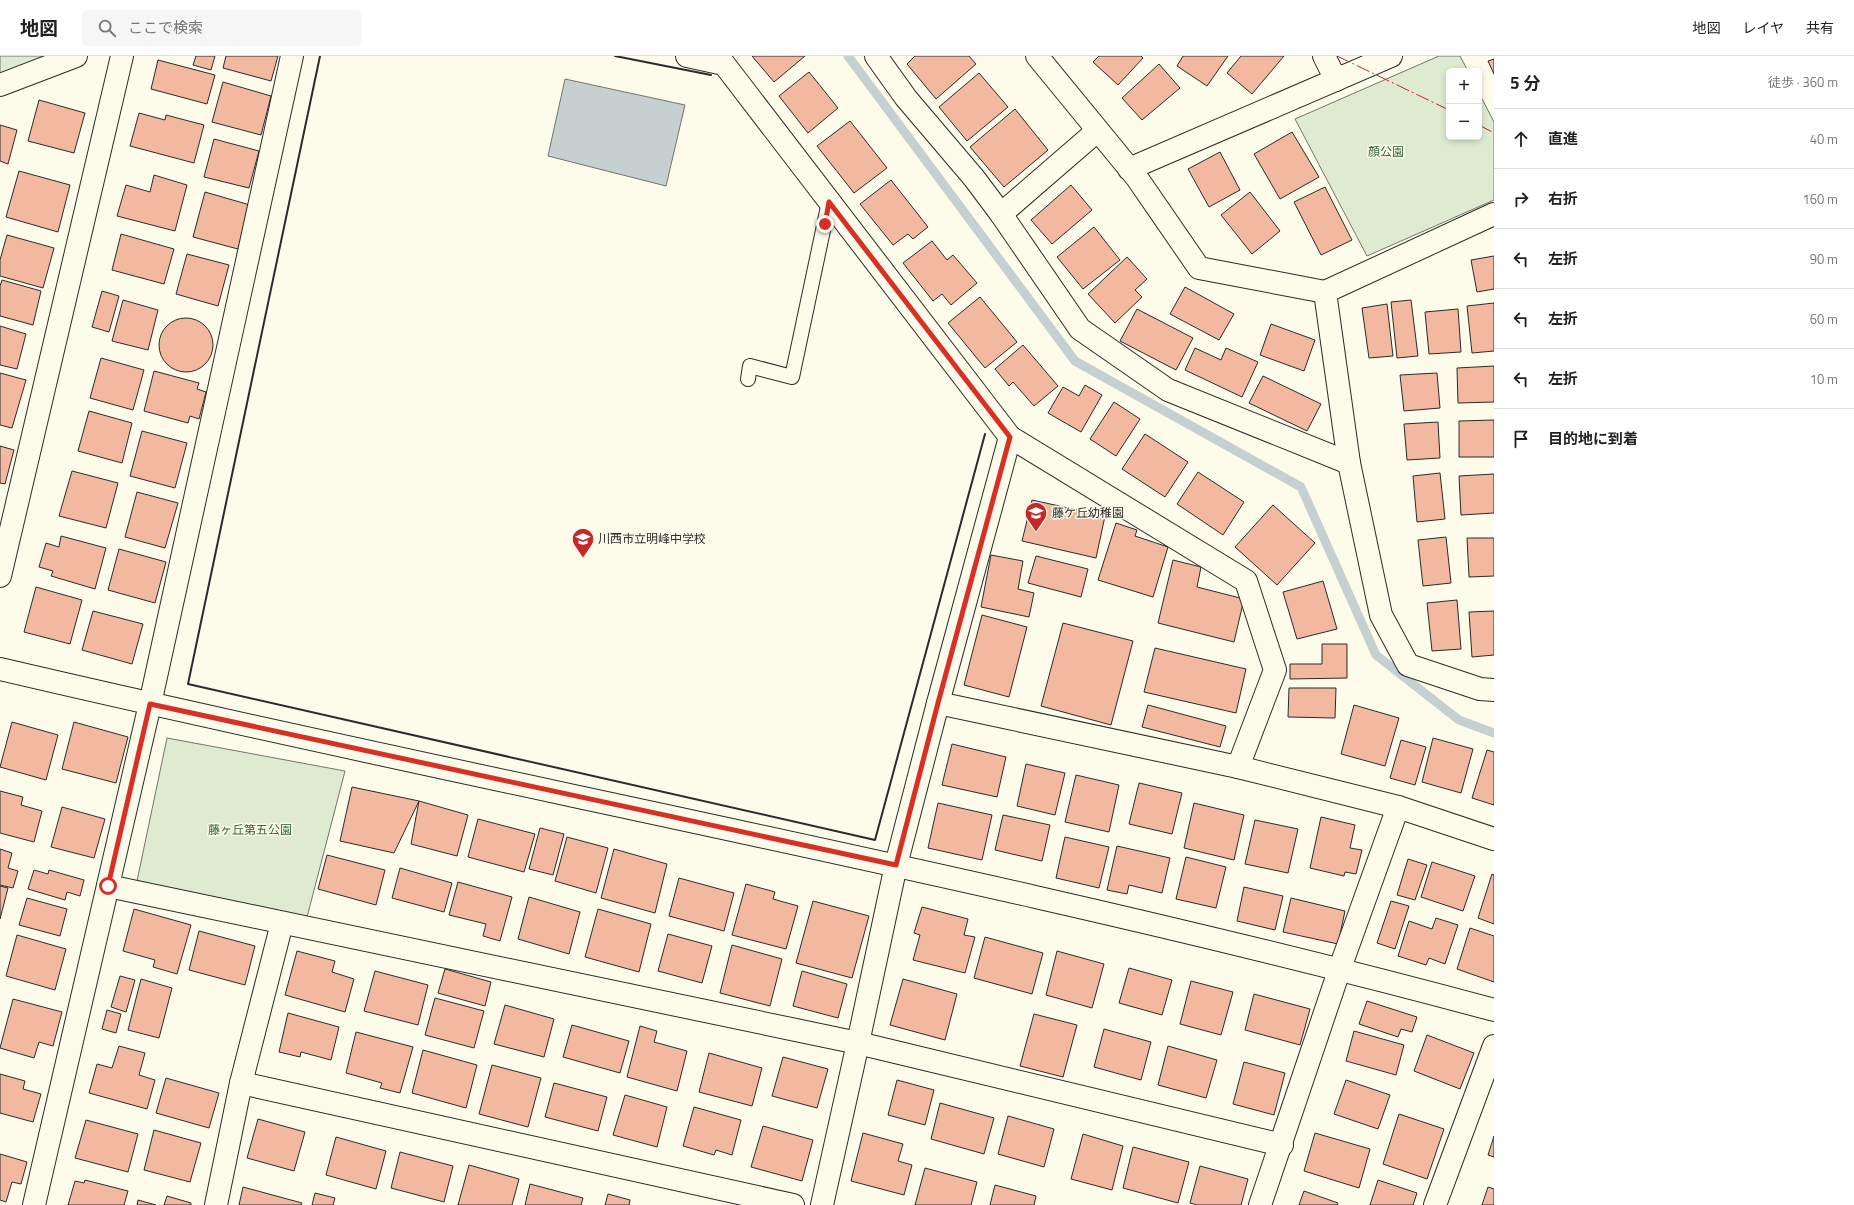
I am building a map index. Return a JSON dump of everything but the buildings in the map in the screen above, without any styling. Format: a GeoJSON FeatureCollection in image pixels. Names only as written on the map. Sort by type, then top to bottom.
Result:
{"type":"FeatureCollection","features":[{"type":"Feature","properties":{"kind":"street"},"geometry":{"type":"LineString","coordinates":[[0,85],[76,56]]}},
{"type":"Feature","properties":{"kind":"street"},"geometry":{"type":"LineString","coordinates":[[0,576],[122,56]]}},
{"type":"Feature","properties":{"kind":"street"},"geometry":{"type":"LineString","coordinates":[[34,1205],[150,704],[292,56]]}},
{"type":"Feature","properties":{"kind":"street"},"geometry":{"type":"LineString","coordinates":[[687,56],[724,64],[1010,437],[1246,581],[1275,670],[1238,767]]}},
{"type":"Feature","properties":{"kind":"street"},"geometry":{"type":"LineString","coordinates":[[876,56],[906,98],[974,178],[1001,214],[1080,329],[1168,390],[1349,463]]}},
{"type":"Feature","properties":{"kind":"street"},"geometry":{"type":"LineString","coordinates":[[1037,56],[1129,169],[1199,268],[1325,292],[1494,214]]}},
{"type":"Feature","properties":{"kind":"street"},"geometry":{"type":"LineString","coordinates":[[1324,56],[1336,80]]}},
{"type":"Feature","properties":{"kind":"street"},"geometry":{"type":"LineString","coordinates":[[1129,169],[1391,56]]}},
{"type":"Feature","properties":{"kind":"street"},"geometry":{"type":"LineString","coordinates":[[1001,214],[1097,131]]}},
{"type":"Feature","properties":{"kind":"street"},"geometry":{"type":"LineString","coordinates":[[1325,292],[1349,463],[1381,616],[1408,665],[1480,689],[1494,690]]}},
{"type":"Feature","properties":{"kind":"street"},"geometry":{"type":"LineString","coordinates":[[822,1205],[896,865],[1010,437]]}},
{"type":"Feature","properties":{"kind":"street"},"geometry":{"type":"LineString","coordinates":[[0,669],[150,704],[896,865],[1340,968],[1494,1010]]}},
{"type":"Feature","properties":{"kind":"street"},"geometry":{"type":"LineString","coordinates":[[938,703],[1238,767],[1398,807],[1494,839]]}},
{"type":"Feature","properties":{"kind":"street"},"geometry":{"type":"LineString","coordinates":[[1260,1205],[1282,1145],[1340,968],[1398,807]]}},
{"type":"Feature","properties":{"kind":"street"},"geometry":{"type":"LineString","coordinates":[[108,886],[858,1043],[1282,1145]]}},
{"type":"Feature","properties":{"kind":"street"},"geometry":{"type":"LineString","coordinates":[[216,1205],[241,1083],[282,923]]}},
{"type":"Feature","properties":{"kind":"street"},"geometry":{"type":"LineString","coordinates":[[1435,1205],[1494,1046]]}},
{"type":"Feature","properties":{"kind":"street"},"geometry":{"type":"LineString","coordinates":[[241,1083],[793,1205]]}},
{"type":"Feature","properties":{"kind":"lane"},"geometry":{"type":"LineString","coordinates":[[748,379],[750,366],[792,377],[829,202]]}},
{"type":"Feature","properties":{"kind":"green space"},"geometry":{"type":"Polygon","coordinates":[[[0,56],[68,56],[0,81],[0,56]]]}},
{"type":"Feature","properties":{"kind":"green space","name":"顔公園"},"geometry":{"type":"Polygon","coordinates":[[[1439,56],[1460,56],[1466,68],[1446,68],[1446,140],[1482,140],[1482,99],[1494,122],[1494,200],[1367,256],[1295,119],[1439,56]]]}},
{"type":"Feature","properties":{"kind":"green space","name":"藤ヶ丘第五公園"},"geometry":{"type":"Polygon","coordinates":[[[167,738],[345,771],[306,921],[137,881],[167,738]]]}},
{"type":"Feature","properties":{"kind":"shaded area"},"geometry":{"type":"Polygon","coordinates":[[[565,79],[685,105],[666,186],[548,156],[565,79]]]}},
{"type":"Feature","properties":{"kind":"waterway"},"geometry":{"type":"LineString","coordinates":[[848,56],[1075,361],[1301,487],[1376,655],[1459,720],[1494,733]]}},
{"type":"Feature","properties":{"kind":"wall"},"geometry":{"type":"LineString","coordinates":[[320,56],[188,684],[875,840],[985,434]]}},
{"type":"Feature","properties":{"kind":"wall"},"geometry":{"type":"LineString","coordinates":[[615,56],[711,75]]}},
{"type":"Feature","properties":{"kind":"power"},"geometry":{"type":"LineString","coordinates":[[1337,56],[1446,109]]}},
{"type":"Feature","properties":{"kind":"power"},"geometry":{"type":"LineString","coordinates":[[1482,127],[1494,133]]}},
{"type":"Feature","properties":{"kind":"place","name":"藤ケ丘幼稚園"},"geometry":{"type":"Point","coordinates":[1036,532]}},
{"type":"Feature","properties":{"kind":"place","name":"川西市立明峰中学校"},"geometry":{"type":"Point","coordinates":[583,558]}},
{"type":"Feature","properties":{"kind":"route"},"geometry":{"type":"LineString","coordinates":[[108,886],[150,704],[896,865],[1010,437],[829,202],[825,224]]}}]}
